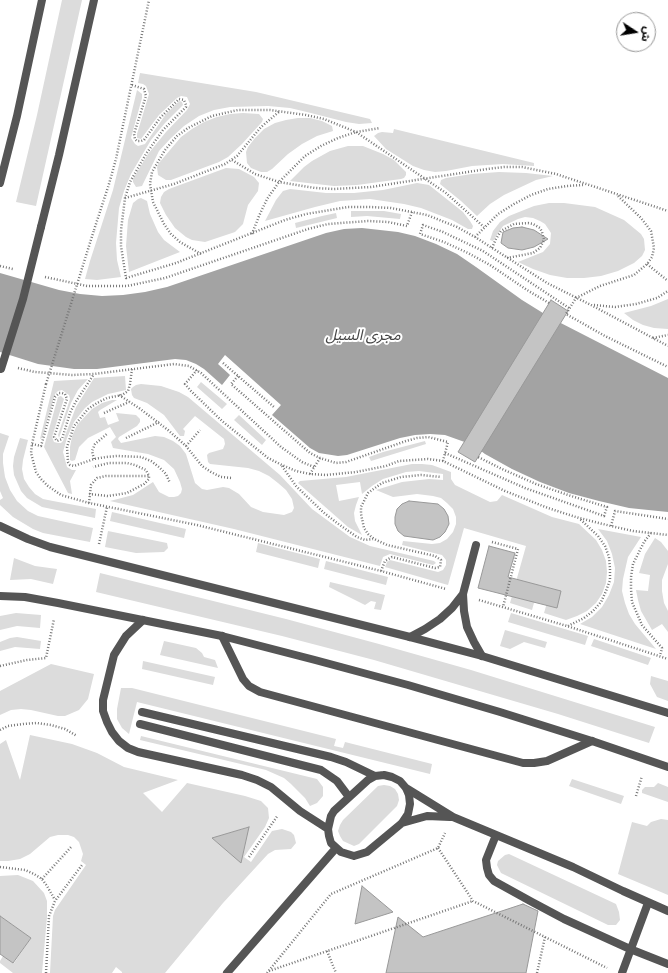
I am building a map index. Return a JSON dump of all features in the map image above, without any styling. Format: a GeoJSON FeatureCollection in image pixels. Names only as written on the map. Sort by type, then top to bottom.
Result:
{"type":"FeatureCollection","features":[{"type":"Feature","properties":{"kind":"street"},"geometry":{"type":"LineString","coordinates":[[0,183],[17,116],[42,0]]}},
{"type":"Feature","properties":{"kind":"street"},"geometry":{"type":"LineString","coordinates":[[0,370],[23,299],[59,155],[94,0]]}},
{"type":"Feature","properties":{"kind":"street"},"geometry":{"type":"LineString","coordinates":[[0,526],[43,544],[410,636],[482,656],[668,713]]}},
{"type":"Feature","properties":{"kind":"street"},"geometry":{"type":"LineString","coordinates":[[476,545],[463,594],[467,627],[482,656]]}},
{"type":"Feature","properties":{"kind":"street"},"geometry":{"type":"LineString","coordinates":[[410,636],[426,629],[440,619],[452,608],[463,594]]}},
{"type":"Feature","properties":{"kind":"street"},"geometry":{"type":"LineString","coordinates":[[0,596],[25,597],[58,602],[222,636],[408,684],[592,741],[668,768]]}},
{"type":"Feature","properties":{"kind":"street"},"geometry":{"type":"LineString","coordinates":[[143,620],[126,636],[114,655],[103,700],[106,722],[119,741],[128,748],[138,752],[242,775],[257,780],[271,787],[300,811],[328,829]]}},
{"type":"Feature","properties":{"kind":"street"},"geometry":{"type":"LineString","coordinates":[[222,636],[243,679],[249,686],[260,692],[523,763],[547,761],[592,741]]}},
{"type":"Feature","properties":{"kind":"street"},"geometry":{"type":"LineString","coordinates":[[142,712],[346,762],[375,776]]}},
{"type":"Feature","properties":{"kind":"street"},"geometry":{"type":"LineString","coordinates":[[140,724],[321,770],[337,781],[349,797]]}},
{"type":"Feature","properties":{"kind":"street"},"geometry":{"type":"LineString","coordinates":[[384,775],[392,777],[400,781],[410,795],[408,814],[402,823],[373,849],[361,855],[347,855],[331,843],[328,829],[331,816],[334,811],[349,797],[368,780],[375,776],[384,775]]}},
{"type":"Feature","properties":{"kind":"street"},"geometry":{"type":"LineString","coordinates":[[406,788],[453,817],[573,867],[668,911]]}},
{"type":"Feature","properties":{"kind":"street"},"geometry":{"type":"LineString","coordinates":[[402,823],[427,816],[453,817]]}},
{"type":"Feature","properties":{"kind":"street"},"geometry":{"type":"LineString","coordinates":[[496,834],[486,860],[489,875],[494,881],[564,919],[630,949],[668,964]]}},
{"type":"Feature","properties":{"kind":"street"},"geometry":{"type":"LineString","coordinates":[[227,973],[336,848]]}},
{"type":"Feature","properties":{"kind":"street"},"geometry":{"type":"LineString","coordinates":[[622,973],[648,903]]}},
{"type":"Feature","properties":{"kind":"path"},"geometry":{"type":"LineString","coordinates":[[149,0],[110,184],[94,230],[46,384],[32,444],[32,462],[41,480],[61,494],[89,503],[197,524],[381,571],[463,594],[668,659]]}},
{"type":"Feature","properties":{"kind":"path"},"geometry":{"type":"LineString","coordinates":[[132,85],[144,89],[146,96],[134,131],[134,136],[137,141],[144,140],[160,118],[177,100],[184,100],[186,107],[163,130],[146,154],[130,182],[122,214],[121,240],[126,278],[201,254],[285,220],[306,214],[327,210],[370,207],[391,208],[442,220],[475,237],[547,283],[592,305],[668,346]]}},
{"type":"Feature","properties":{"kind":"path"},"geometry":{"type":"LineString","coordinates":[[201,254],[180,242],[171,234],[158,214],[150,184],[152,172],[159,158],[171,143],[188,128],[206,118],[225,112],[238,110],[280,111],[324,119],[356,132],[426,178],[451,197],[484,227]]}},
{"type":"Feature","properties":{"kind":"path"},"geometry":{"type":"LineString","coordinates":[[125,198],[196,176],[232,160],[242,151],[261,127],[280,111]]}},
{"type":"Feature","properties":{"kind":"path"},"geometry":{"type":"LineString","coordinates":[[252,234],[267,199],[279,182],[301,160],[321,146],[338,138],[356,132],[380,128]]}},
{"type":"Feature","properties":{"kind":"path"},"geometry":{"type":"LineString","coordinates":[[232,160],[255,174],[279,182],[315,188],[371,187],[504,167],[522,168],[556,174],[668,211]]}},
{"type":"Feature","properties":{"kind":"path"},"geometry":{"type":"LineString","coordinates":[[475,237],[484,227],[503,211],[531,195],[548,189],[586,184]]}},
{"type":"Feature","properties":{"kind":"path"},"geometry":{"type":"LineString","coordinates":[[616,194],[641,218],[651,231],[654,248],[652,257],[647,264],[634,275],[600,286],[576,298],[566,314],[605,336],[668,367]]}},
{"type":"Feature","properties":{"kind":"path"},"geometry":{"type":"LineString","coordinates":[[44,277],[87,286],[127,286],[165,278],[308,229],[328,224],[368,221],[388,222],[408,226],[412,212]]}},
{"type":"Feature","properties":{"kind":"path"},"geometry":{"type":"LineString","coordinates":[[492,248],[501,231],[514,224],[528,223],[540,228],[544,240],[540,248],[533,252],[506,258]]}},
{"type":"Feature","properties":{"kind":"path"},"geometry":{"type":"LineString","coordinates":[[549,304],[490,265],[468,253],[444,242],[420,234],[423,225],[444,232],[483,251],[570,308]]}},
{"type":"Feature","properties":{"kind":"path"},"geometry":{"type":"LineString","coordinates":[[647,264],[668,281]]}},
{"type":"Feature","properties":{"kind":"path"},"geometry":{"type":"LineString","coordinates":[[0,266],[15,270]]}},
{"type":"Feature","properties":{"kind":"path"},"geometry":{"type":"LineString","coordinates":[[592,305],[614,307],[636,304],[657,298],[668,291]]}},
{"type":"Feature","properties":{"kind":"path"},"geometry":{"type":"LineString","coordinates":[[653,338],[668,336]]}},
{"type":"Feature","properties":{"kind":"path"},"geometry":{"type":"LineString","coordinates":[[223,363],[274,407]]}},
{"type":"Feature","properties":{"kind":"path"},"geometry":{"type":"LineString","coordinates":[[14,367],[35,372],[94,374],[174,364],[189,366],[196,370],[280,447],[302,462],[314,467]]}},
{"type":"Feature","properties":{"kind":"path"},"geometry":{"type":"LineString","coordinates":[[132,369],[130,388],[125,393],[102,400],[88,409],[74,426],[70,436],[67,459],[70,465],[74,466],[94,459],[117,456],[141,457],[151,461],[159,467],[166,474],[170,483]]}},
{"type":"Feature","properties":{"kind":"path"},"geometry":{"type":"LineString","coordinates":[[196,370],[185,384],[222,421],[268,458],[282,466],[296,471],[326,475],[356,472],[386,466],[399,461],[414,459],[443,461],[512,494],[548,508],[611,526],[668,535]]}},
{"type":"Feature","properties":{"kind":"path"},"geometry":{"type":"LineString","coordinates":[[32,444],[41,446],[55,397],[59,393],[65,394],[67,399],[54,437],[57,440],[62,439],[75,403],[94,374]]}},
{"type":"Feature","properties":{"kind":"path"},"geometry":{"type":"LineString","coordinates":[[238,376],[231,384],[310,453],[320,458],[336,463],[346,462],[412,439],[428,437],[448,442],[443,461]]}},
{"type":"Feature","properties":{"kind":"path"},"geometry":{"type":"LineString","coordinates":[[118,396],[159,422],[186,446],[202,466],[221,477],[232,478]]}},
{"type":"Feature","properties":{"kind":"path"},"geometry":{"type":"LineString","coordinates":[[104,413],[129,402]]}},
{"type":"Feature","properties":{"kind":"path"},"geometry":{"type":"LineString","coordinates":[[126,438],[159,422]]}},
{"type":"Feature","properties":{"kind":"path"},"geometry":{"type":"LineString","coordinates":[[186,446],[200,430]]}},
{"type":"Feature","properties":{"kind":"path"},"geometry":{"type":"LineString","coordinates":[[94,459],[92,451],[95,444],[108,434]]}},
{"type":"Feature","properties":{"kind":"path"},"geometry":{"type":"LineString","coordinates":[[445,453],[526,488],[604,516],[607,507],[536,484],[478,457]]}},
{"type":"Feature","properties":{"kind":"path"},"geometry":{"type":"LineString","coordinates":[[310,474],[320,458]]}},
{"type":"Feature","properties":{"kind":"path"},"geometry":{"type":"LineString","coordinates":[[89,494],[108,496],[127,493],[147,482],[149,476],[143,468],[127,463],[109,463],[93,467]]}},
{"type":"Feature","properties":{"kind":"path"},"geometry":{"type":"LineString","coordinates":[[282,466],[288,476],[305,495],[337,524],[357,537],[365,540],[374,539]]}},
{"type":"Feature","properties":{"kind":"path"},"geometry":{"type":"LineString","coordinates":[[381,571],[385,561],[392,557],[435,568],[440,567],[441,560],[435,556],[387,545],[374,539],[364,528],[361,514],[361,507],[368,493],[382,483],[401,477],[421,475],[441,477]]}},
{"type":"Feature","properties":{"kind":"path"},"geometry":{"type":"LineString","coordinates":[[89,503],[89,494],[93,481],[101,477],[149,476]]}},
{"type":"Feature","properties":{"kind":"path"},"geometry":{"type":"LineString","coordinates":[[96,558],[107,507]]}},
{"type":"Feature","properties":{"kind":"path"},"geometry":{"type":"LineString","coordinates":[[611,526],[615,511],[668,519]]}},
{"type":"Feature","properties":{"kind":"path"},"geometry":{"type":"LineString","coordinates":[[567,626],[584,618],[593,611],[601,602],[610,580],[610,563],[605,546],[598,536],[579,518]]}},
{"type":"Feature","properties":{"kind":"path"},"geometry":{"type":"LineString","coordinates":[[651,533],[644,542],[633,564],[631,589],[632,602],[642,625],[662,648],[660,656]]}},
{"type":"Feature","properties":{"kind":"path"},"geometry":{"type":"LineString","coordinates":[[476,545],[478,538],[518,548],[503,607]]}},
{"type":"Feature","properties":{"kind":"path"},"geometry":{"type":"LineString","coordinates":[[0,666],[27,660],[46,658],[58,602]]}},
{"type":"Feature","properties":{"kind":"path"},"geometry":{"type":"LineString","coordinates":[[0,730],[8,726],[36,723],[51,725],[77,736]]}},
{"type":"Feature","properties":{"kind":"path"},"geometry":{"type":"LineString","coordinates":[[636,796],[648,760]]}},
{"type":"Feature","properties":{"kind":"path"},"geometry":{"type":"LineString","coordinates":[[249,857],[278,815]]}},
{"type":"Feature","properties":{"kind":"path"},"geometry":{"type":"LineString","coordinates":[[268,972],[331,894],[438,848],[453,817]]}},
{"type":"Feature","properties":{"kind":"path"},"geometry":{"type":"LineString","coordinates":[[42,879],[72,846]]}},
{"type":"Feature","properties":{"kind":"path"},"geometry":{"type":"LineString","coordinates":[[438,848],[472,901],[610,970]]}},
{"type":"Feature","properties":{"kind":"path"},"geometry":{"type":"LineString","coordinates":[[46,973],[49,916],[56,900],[82,865]]}},
{"type":"Feature","properties":{"kind":"path"},"geometry":{"type":"LineString","coordinates":[[0,867],[25,870],[42,879],[56,900]]}},
{"type":"Feature","properties":{"kind":"path"},"geometry":{"type":"LineString","coordinates":[[268,972],[472,901]]}},
{"type":"Feature","properties":{"kind":"path"},"geometry":{"type":"LineString","coordinates":[[537,973],[545,937]]}},
{"type":"Feature","properties":{"kind":"path"},"geometry":{"type":"LineString","coordinates":[[327,952],[336,973]]}},
{"type":"Feature","properties":{"kind":"shaded area"},"geometry":{"type":"Polygon","coordinates":[[[62,0],[82,0],[36,206],[16,202],[62,0]]]}},
{"type":"Feature","properties":{"kind":"shaded area"},"geometry":{"type":"Polygon","coordinates":[[[140,73],[256,92],[370,119],[372,123],[359,124],[346,122],[290,108],[268,106],[230,107],[214,110],[199,116],[184,126],[171,138],[159,151],[142,186],[136,187],[133,179],[148,154],[187,110],[190,104],[187,97],[181,96],[177,98],[159,115],[141,139],[137,138],[149,94],[146,86],[138,83],[140,73]]]}},
{"type":"Feature","properties":{"kind":"shaded area"},"geometry":{"type":"Polygon","coordinates":[[[137,90],[142,94],[142,98],[131,138],[138,146],[145,144],[166,114],[177,103],[180,101],[183,105],[151,140],[131,174],[124,191],[119,208],[116,243],[117,260],[121,277],[97,280],[85,279],[113,190],[137,90]]]}},
{"type":"Feature","properties":{"kind":"shaded area"},"geometry":{"type":"Polygon","coordinates":[[[230,114],[259,114],[263,119],[262,122],[228,157],[219,162],[171,180],[166,180],[158,175],[157,167],[159,163],[181,137],[204,122],[230,114]]]}},
{"type":"Feature","properties":{"kind":"shaded area"},"geometry":{"type":"Polygon","coordinates":[[[298,118],[310,118],[322,121],[332,126],[333,131],[317,136],[302,144],[267,172],[261,172],[251,168],[247,163],[246,152],[255,138],[264,129],[275,123],[298,118]]]}},
{"type":"Feature","properties":{"kind":"shaded area"},"geometry":{"type":"Polygon","coordinates":[[[394,129],[534,163],[534,166],[503,164],[472,166],[435,172],[424,170],[413,166],[386,149],[374,136],[382,132],[393,133],[394,129]]]}},
{"type":"Feature","properties":{"kind":"shaded area"},"geometry":{"type":"Polygon","coordinates":[[[348,146],[363,146],[383,154],[394,160],[406,172],[406,175],[401,179],[357,185],[334,186],[290,181],[312,161],[330,151],[348,146]]]}},
{"type":"Feature","properties":{"kind":"shaded area"},"geometry":{"type":"Polygon","coordinates":[[[226,168],[239,169],[254,177],[259,183],[258,191],[248,205],[243,224],[235,232],[205,242],[192,240],[186,237],[175,228],[166,215],[160,203],[161,197],[164,192],[169,189],[226,168]]]}},
{"type":"Feature","properties":{"kind":"shaded area"},"geometry":{"type":"Polygon","coordinates":[[[499,172],[553,176],[536,180],[504,195],[490,204],[477,216],[440,184],[441,180],[446,178],[499,172]]]}},
{"type":"Feature","properties":{"kind":"shaded area"},"geometry":{"type":"Polygon","coordinates":[[[417,183],[429,185],[463,212],[473,226],[472,229],[468,229],[452,220],[421,208],[370,199],[340,201],[265,221],[276,200],[283,191],[290,189],[326,193],[354,193],[383,190],[417,183]]]}},
{"type":"Feature","properties":{"kind":"shaded area"},"geometry":{"type":"Polygon","coordinates":[[[141,198],[147,201],[150,214],[158,232],[164,240],[180,252],[129,272],[126,246],[128,220],[133,203],[141,198]]]}},
{"type":"Feature","properties":{"kind":"shaded area"},"geometry":{"type":"Polygon","coordinates":[[[549,203],[564,203],[595,207],[624,220],[641,234],[644,239],[645,250],[642,256],[634,263],[618,271],[601,276],[567,278],[550,275],[518,262],[543,252],[550,244],[551,233],[545,224],[540,221],[525,217],[518,219],[503,226],[493,241],[490,240],[493,231],[500,222],[509,216],[534,206],[549,203]]]}},
{"type":"Feature","properties":{"kind":"shaded area"},"geometry":{"type":"Polygon","coordinates":[[[351,211],[384,211],[401,214],[400,219],[367,216],[351,217],[351,211]]]}},
{"type":"Feature","properties":{"kind":"shaded area"},"geometry":{"type":"Polygon","coordinates":[[[336,213],[337,218],[296,228],[295,223],[336,213]]]}},
{"type":"Feature","properties":{"kind":"shaded area"},"geometry":{"type":"Polygon","coordinates":[[[668,299],[668,329],[654,328],[643,325],[624,313],[651,306],[668,299]]]}},
{"type":"Feature","properties":{"kind":"shaded area"},"geometry":{"type":"Polygon","coordinates":[[[125,376],[126,390],[108,394],[92,402],[74,422],[63,452],[67,467],[72,470],[76,470],[70,481],[72,494],[68,493],[44,447],[58,397],[61,396],[64,399],[52,437],[54,442],[61,443],[76,407],[94,378],[125,376]]]}},
{"type":"Feature","properties":{"kind":"shaded area"},"geometry":{"type":"Polygon","coordinates":[[[88,379],[78,390],[71,403],[59,438],[58,435],[70,399],[69,395],[62,390],[55,394],[42,438],[40,439],[54,381],[88,379]]]}},
{"type":"Feature","properties":{"kind":"shaded area"},"geometry":{"type":"Polygon","coordinates":[[[201,382],[227,404],[222,409],[197,387],[201,382]]]}},
{"type":"Feature","properties":{"kind":"shaded area"},"geometry":{"type":"Polygon","coordinates":[[[136,385],[161,386],[179,392],[188,397],[280,475],[312,509],[350,537],[370,546],[434,561],[436,563],[433,565],[390,554],[383,557],[380,566],[234,529],[110,501],[133,495],[153,482],[159,492],[169,497],[178,496],[182,489],[174,469],[164,460],[148,454],[113,448],[111,442],[116,437],[110,427],[88,438],[79,447],[75,460],[70,460],[72,436],[77,425],[92,409],[102,403],[117,400],[98,412],[100,418],[105,417],[108,425],[119,421],[116,413],[136,415],[140,419],[137,426],[119,437],[118,439],[121,443],[155,436],[164,437],[180,446],[186,454],[195,483],[202,489],[207,490],[223,487],[229,488],[239,494],[251,507],[263,512],[284,515],[292,512],[294,508],[292,499],[286,490],[269,476],[248,468],[210,464],[208,462],[207,455],[223,449],[225,444],[224,439],[195,416],[183,429],[185,431],[184,436],[180,436],[164,415],[147,403],[134,398],[131,389],[136,385]]]}},
{"type":"Feature","properties":{"kind":"shaded area"},"geometry":{"type":"Polygon","coordinates":[[[239,415],[266,440],[262,445],[234,420],[239,415]]]}},
{"type":"Feature","properties":{"kind":"shaded area"},"geometry":{"type":"Polygon","coordinates":[[[0,433],[9,436],[3,454],[3,463],[5,477],[10,490],[17,501],[28,511],[38,516],[93,528],[90,542],[43,533],[33,529],[13,517],[0,505],[0,500],[3,498],[0,491],[0,433]]]}},
{"type":"Feature","properties":{"kind":"shaded area"},"geometry":{"type":"Polygon","coordinates":[[[20,438],[28,440],[22,469],[24,479],[35,494],[43,499],[96,509],[95,518],[42,507],[27,498],[21,491],[14,475],[14,457],[20,438]]]}},
{"type":"Feature","properties":{"kind":"shaded area"},"geometry":{"type":"Polygon","coordinates":[[[425,441],[426,444],[371,461],[369,457],[383,452],[425,441]]]}},
{"type":"Feature","properties":{"kind":"shaded area"},"geometry":{"type":"Polygon","coordinates":[[[412,464],[432,465],[451,472],[451,479],[455,485],[490,502],[497,501],[502,495],[552,517],[579,524],[596,540],[606,561],[606,583],[602,594],[596,603],[587,611],[566,620],[544,613],[551,589],[539,585],[532,610],[510,603],[526,546],[464,528],[448,585],[385,567],[387,562],[390,560],[438,572],[443,570],[446,565],[446,560],[442,555],[402,545],[403,541],[432,544],[440,543],[447,539],[453,532],[456,524],[456,517],[453,509],[441,498],[433,496],[417,494],[393,497],[376,490],[402,482],[429,479],[443,480],[443,474],[419,471],[406,472],[383,479],[362,494],[360,482],[336,485],[339,501],[359,497],[354,513],[355,521],[362,535],[348,527],[298,483],[300,481],[346,477],[412,464]]]}},
{"type":"Feature","properties":{"kind":"shaded area"},"geometry":{"type":"Polygon","coordinates":[[[112,512],[186,529],[184,538],[110,521],[112,512]]]}},
{"type":"Feature","properties":{"kind":"shaded area"},"geometry":{"type":"Polygon","coordinates":[[[598,529],[641,537],[628,557],[622,591],[629,614],[635,624],[656,649],[580,624],[592,617],[602,607],[614,582],[615,568],[612,554],[607,541],[598,529]]]}},
{"type":"Feature","properties":{"kind":"shaded area"},"geometry":{"type":"Polygon","coordinates":[[[108,531],[167,543],[168,548],[164,552],[136,553],[105,547],[108,531]]]}},
{"type":"Feature","properties":{"kind":"shaded area"},"geometry":{"type":"Polygon","coordinates":[[[655,538],[661,542],[668,551],[668,564],[662,580],[662,591],[664,603],[668,611],[668,632],[662,624],[652,630],[641,611],[636,590],[648,591],[650,575],[639,573],[645,554],[655,538]]]}},
{"type":"Feature","properties":{"kind":"shaded area"},"geometry":{"type":"Polygon","coordinates":[[[258,543],[320,559],[318,568],[256,552],[258,543]]]}},
{"type":"Feature","properties":{"kind":"shaded area"},"geometry":{"type":"Polygon","coordinates":[[[14,558],[35,566],[57,569],[53,584],[31,579],[10,580],[14,558]]]}},
{"type":"Feature","properties":{"kind":"shaded area"},"geometry":{"type":"Polygon","coordinates":[[[326,561],[388,577],[386,585],[324,569],[326,561]]]}},
{"type":"Feature","properties":{"kind":"shaded area"},"geometry":{"type":"Polygon","coordinates":[[[100,573],[286,619],[379,644],[471,670],[655,727],[649,743],[558,714],[374,660],[282,636],[96,592],[100,573]]]}},
{"type":"Feature","properties":{"kind":"shaded area"},"geometry":{"type":"Polygon","coordinates":[[[330,582],[385,595],[381,610],[374,609],[376,602],[371,601],[365,605],[329,587],[330,582]]]}},
{"type":"Feature","properties":{"kind":"shaded area"},"geometry":{"type":"Polygon","coordinates":[[[16,613],[41,615],[40,628],[17,626],[0,630],[0,616],[16,613]]]}},
{"type":"Feature","properties":{"kind":"shaded area"},"geometry":{"type":"Polygon","coordinates":[[[511,613],[588,636],[585,645],[508,622],[511,613]]]}},
{"type":"Feature","properties":{"kind":"shaded area"},"geometry":{"type":"Polygon","coordinates":[[[505,630],[547,642],[545,648],[524,642],[510,649],[500,646],[505,630]]]}},
{"type":"Feature","properties":{"kind":"shaded area"},"geometry":{"type":"Polygon","coordinates":[[[17,637],[41,641],[40,649],[15,647],[0,651],[0,642],[17,637]]]}},
{"type":"Feature","properties":{"kind":"shaded area"},"geometry":{"type":"Polygon","coordinates":[[[594,639],[651,658],[648,665],[591,646],[594,639]]]}},
{"type":"Feature","properties":{"kind":"shaded area"},"geometry":{"type":"Polygon","coordinates":[[[164,641],[196,648],[204,657],[215,660],[218,668],[160,655],[164,641]]]}},
{"type":"Feature","properties":{"kind":"shaded area"},"geometry":{"type":"Polygon","coordinates":[[[143,661],[215,677],[213,685],[142,669],[143,661]]]}},
{"type":"Feature","properties":{"kind":"shaded area"},"geometry":{"type":"Polygon","coordinates":[[[51,664],[94,674],[88,699],[79,710],[65,716],[21,709],[11,710],[0,715],[0,691],[51,664]]]}},
{"type":"Feature","properties":{"kind":"shaded area"},"geometry":{"type":"Polygon","coordinates":[[[651,676],[668,681],[668,701],[657,697],[650,684],[651,676]]]}},
{"type":"Feature","properties":{"kind":"shaded area"},"geometry":{"type":"Polygon","coordinates":[[[121,688],[132,688],[336,739],[334,746],[343,748],[345,742],[432,764],[430,774],[137,702],[129,734],[122,728],[117,719],[117,709],[121,688]]]}},
{"type":"Feature","properties":{"kind":"shaded area"},"geometry":{"type":"Polygon","coordinates":[[[30,735],[72,744],[97,753],[124,767],[178,780],[143,793],[162,812],[187,783],[261,801],[268,808],[269,818],[265,827],[244,857],[251,862],[272,831],[282,829],[291,832],[294,835],[296,843],[291,849],[275,850],[268,854],[223,903],[165,973],[122,973],[116,967],[112,973],[50,973],[53,916],[55,910],[86,865],[81,861],[83,854],[79,842],[74,837],[68,835],[50,837],[30,854],[20,859],[0,861],[0,744],[6,740],[20,780],[30,735]],[[248,827],[213,838],[213,839],[241,862],[248,827]]]}},
{"type":"Feature","properties":{"kind":"shaded area"},"geometry":{"type":"Polygon","coordinates":[[[141,736],[317,779],[323,787],[323,796],[317,803],[310,806],[305,798],[284,778],[266,770],[140,740],[141,736]]]}},
{"type":"Feature","properties":{"kind":"shaded area"},"geometry":{"type":"Polygon","coordinates":[[[572,779],[624,796],[621,804],[569,786],[572,779]]]}},
{"type":"Feature","properties":{"kind":"shaded area"},"geometry":{"type":"Polygon","coordinates":[[[658,783],[668,787],[668,802],[642,793],[642,790],[645,787],[654,787],[658,783]]]}},
{"type":"Feature","properties":{"kind":"shaded area"},"geometry":{"type":"Polygon","coordinates":[[[384,785],[395,789],[399,800],[397,806],[359,844],[354,846],[343,841],[338,831],[343,820],[378,786],[384,785]]]}},
{"type":"Feature","properties":{"kind":"shaded area"},"geometry":{"type":"Polygon","coordinates":[[[661,819],[668,820],[668,895],[618,874],[632,822],[647,826],[651,822],[661,819]]]}},
{"type":"Feature","properties":{"kind":"shaded area"},"geometry":{"type":"Polygon","coordinates":[[[509,854],[616,904],[620,920],[616,925],[608,925],[501,873],[497,865],[498,861],[505,855],[509,854]]]}},
{"type":"Feature","properties":{"kind":"shaded area"},"geometry":{"type":"Polygon","coordinates":[[[18,875],[33,881],[44,893],[47,901],[42,973],[13,973],[0,963],[3,956],[14,963],[31,938],[0,916],[0,876],[18,875]]]}},
{"type":"Feature","properties":{"kind":"water","name":"مجرى السيل"},"geometry":{"type":"Polygon","coordinates":[[[362,228],[398,232],[415,236],[457,254],[522,300],[551,318],[668,378],[668,512],[629,508],[569,493],[512,469],[485,454],[473,445],[445,435],[415,435],[400,438],[347,455],[338,456],[319,453],[310,448],[272,415],[281,405],[225,355],[218,364],[230,375],[222,385],[204,369],[186,360],[175,359],[97,369],[74,369],[38,364],[0,352],[0,273],[59,290],[80,294],[102,296],[123,295],[167,287],[326,233],[344,229],[362,228]]]}},
{"type":"Feature","properties":{"kind":"building"},"geometry":{"type":"Polygon","coordinates":[[[522,227],[534,230],[548,239],[534,247],[522,250],[508,248],[501,243],[503,232],[513,228],[522,227]]]}},
{"type":"Feature","properties":{"kind":"building"},"geometry":{"type":"Polygon","coordinates":[[[551,300],[568,311],[475,462],[458,452],[551,300]]]}},
{"type":"Feature","properties":{"kind":"building"},"geometry":{"type":"Polygon","coordinates":[[[409,501],[438,504],[444,509],[448,516],[449,524],[445,532],[440,537],[433,540],[404,536],[398,531],[395,524],[397,509],[402,504],[409,501]]]}},
{"type":"Feature","properties":{"kind":"building"},"geometry":{"type":"Polygon","coordinates":[[[489,546],[515,553],[508,577],[561,591],[557,608],[478,588],[489,546]]]}},
{"type":"Feature","properties":{"kind":"building"},"geometry":{"type":"Polygon","coordinates":[[[249,827],[241,863],[212,838],[249,827]]]}},
{"type":"Feature","properties":{"kind":"building"},"geometry":{"type":"Polygon","coordinates":[[[362,886],[393,912],[355,924],[362,886]]]}},
{"type":"Feature","properties":{"kind":"building"},"geometry":{"type":"Polygon","coordinates":[[[523,904],[538,911],[526,973],[386,973],[398,917],[423,937],[523,904]]]}},
{"type":"Feature","properties":{"kind":"building"},"geometry":{"type":"Polygon","coordinates":[[[0,916],[31,938],[13,963],[0,954],[0,916]]]}}]}
